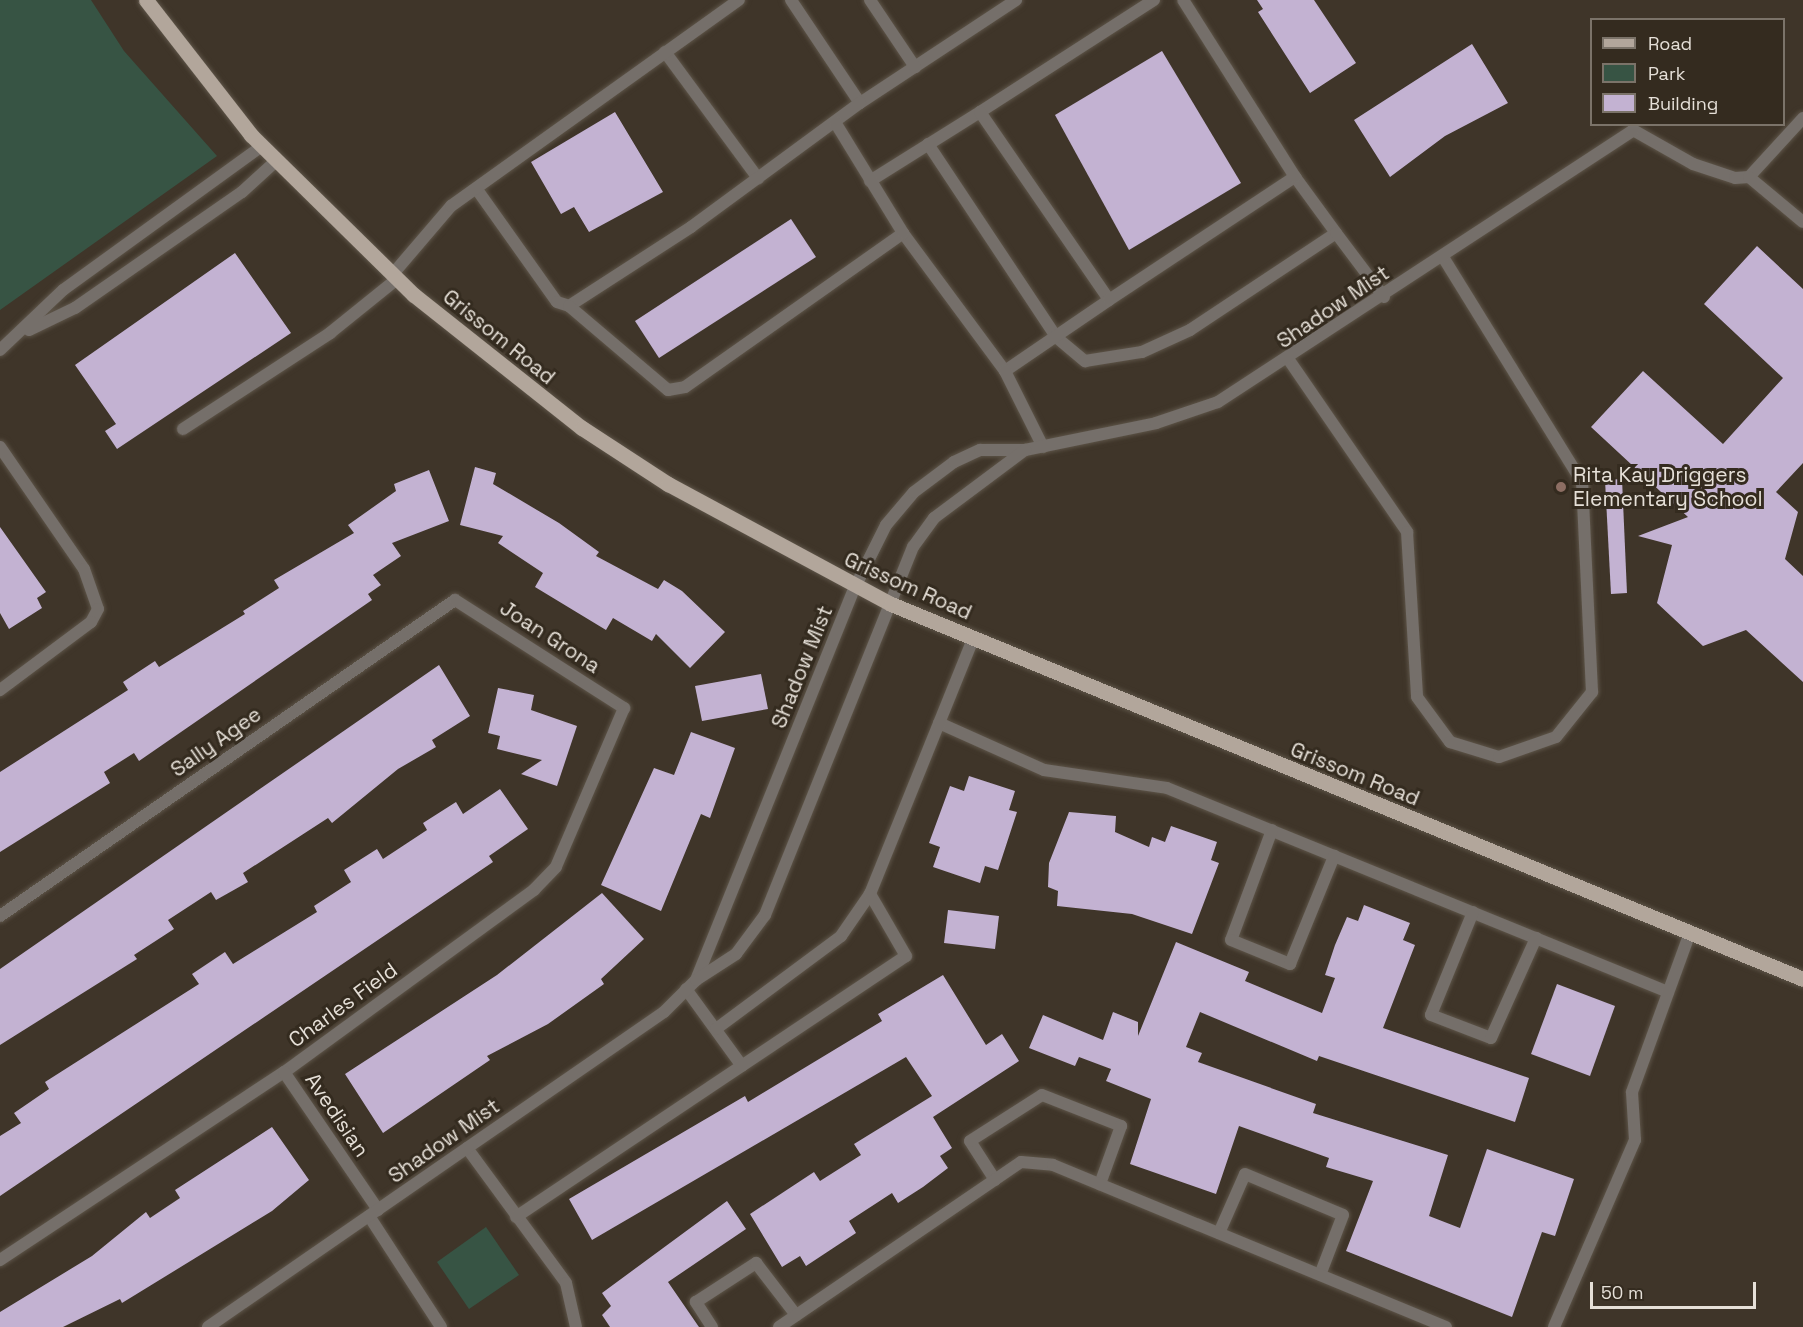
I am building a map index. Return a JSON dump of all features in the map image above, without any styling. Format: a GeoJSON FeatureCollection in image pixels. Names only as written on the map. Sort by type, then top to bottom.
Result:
{"type":"FeatureCollection","features":[{"type":"Feature","properties":{"kind":"main road","name":"Grissom Road"},"geometry":{"type":"LineString","coordinates":[[146,0],[262,146],[395,277],[582,428],[761,539],[891,604],[973,639],[1803,979]]}},
{"type":"Feature","properties":{"kind":"street"},"geometry":{"type":"LineString","coordinates":[[183,429],[330,333],[395,277],[451,206],[478,191],[739,0]]}},
{"type":"Feature","properties":{"kind":"street"},"geometry":{"type":"LineString","coordinates":[[791,0],[860,103]]}},
{"type":"Feature","properties":{"kind":"street"},"geometry":{"type":"LineString","coordinates":[[870,0],[915,67]]}},
{"type":"Feature","properties":{"kind":"street"},"geometry":{"type":"LineString","coordinates":[[569,306],[758,178],[860,103],[1016,0]]}},
{"type":"Feature","properties":{"kind":"street"},"geometry":{"type":"LineString","coordinates":[[870,181],[1154,0]]}},
{"type":"Feature","properties":{"kind":"street"},"geometry":{"type":"LineString","coordinates":[[1183,0],[1295,177],[1384,297]]}},
{"type":"Feature","properties":{"kind":"street"},"geometry":{"type":"LineString","coordinates":[[665,52],[758,178]]}},
{"type":"Feature","properties":{"kind":"street"},"geometry":{"type":"LineString","coordinates":[[980,112],[1109,300]]}},
{"type":"Feature","properties":{"kind":"street"},"geometry":{"type":"LineString","coordinates":[[1803,118],[1749,177],[1803,222]]}},
{"type":"Feature","properties":{"kind":"street"},"geometry":{"type":"LineString","coordinates":[[835,122],[903,233],[1005,370],[1043,447]]}},
{"type":"Feature","properties":{"kind":"street","name":"Shadow Mist"},"geometry":{"type":"LineString","coordinates":[[696,980],[855,587],[886,525],[914,492],[954,462],[980,450],[1025,450],[1043,447],[1156,423],[1218,402],[1289,360],[1633,130],[1694,164],[1735,178],[1749,177]]}},
{"type":"Feature","properties":{"kind":"street"},"geometry":{"type":"LineString","coordinates":[[928,144],[1056,337],[1085,361],[1142,352],[1190,330],[1336,233]]}},
{"type":"Feature","properties":{"kind":"street"},"geometry":{"type":"LineString","coordinates":[[0,350],[22,333],[63,290],[262,146]]}},
{"type":"Feature","properties":{"kind":"street"},"geometry":{"type":"LineString","coordinates":[[22,333],[75,308],[242,192],[276,161]]}},
{"type":"Feature","properties":{"kind":"street"},"geometry":{"type":"LineString","coordinates":[[1005,370],[1295,177]]}},
{"type":"Feature","properties":{"kind":"street"},"geometry":{"type":"LineString","coordinates":[[478,191],[557,302],[569,306],[668,390],[685,387],[903,233]]}},
{"type":"Feature","properties":{"kind":"street"},"geometry":{"type":"LineString","coordinates":[[1289,360],[1407,532],[1417,697],[1450,742],[1499,757],[1556,737],[1592,692],[1582,482],[1443,257]]}},
{"type":"Feature","properties":{"kind":"street"},"geometry":{"type":"LineString","coordinates":[[0,447],[84,569],[98,609],[92,622],[0,690]]}},
{"type":"Feature","properties":{"kind":"street","name":"Shadow Mist"},"geometry":{"type":"LineString","coordinates":[[208,1327],[664,1012],[696,980],[736,954],[765,915],[913,548],[934,518],[1025,450]]}},
{"type":"Feature","properties":{"kind":"street","name":"Joan Grona"},"geometry":{"type":"LineString","coordinates":[[455,600],[624,708]]}},
{"type":"Feature","properties":{"kind":"street","name":"Sally Agee"},"geometry":{"type":"LineString","coordinates":[[0,916],[455,600]]}},
{"type":"Feature","properties":{"kind":"street"},"geometry":{"type":"LineString","coordinates":[[716,1029],[841,936],[870,894],[973,639]]}},
{"type":"Feature","properties":{"kind":"street","name":"Charles Field"},"geometry":{"type":"LineString","coordinates":[[0,1260],[284,1072],[534,890],[556,867],[624,708]]}},
{"type":"Feature","properties":{"kind":"street"},"geometry":{"type":"LineString","coordinates":[[939,723],[1044,770],[1167,788],[1668,992]]}},
{"type":"Feature","properties":{"kind":"street"},"geometry":{"type":"LineString","coordinates":[[1272,831],[1231,940],[1290,964],[1334,856]]}},
{"type":"Feature","properties":{"kind":"street"},"geometry":{"type":"LineString","coordinates":[[516,1217],[906,956],[870,894]]}},
{"type":"Feature","properties":{"kind":"street"},"geometry":{"type":"LineString","coordinates":[[1473,912],[1431,1014],[1491,1038],[1536,938]]}},
{"type":"Feature","properties":{"kind":"street"},"geometry":{"type":"LineString","coordinates":[[1554,1327],[1635,1140],[1632,1092],[1690,933]]}},
{"type":"Feature","properties":{"kind":"street"},"geometry":{"type":"LineString","coordinates":[[686,989],[742,1066]]}},
{"type":"Feature","properties":{"kind":"street","name":"Avedisian"},"geometry":{"type":"LineString","coordinates":[[284,1072],[374,1213],[441,1327]]}},
{"type":"Feature","properties":{"kind":"street"},"geometry":{"type":"LineString","coordinates":[[995,1180],[970,1141],[1042,1095],[1121,1126],[1100,1184]]}},
{"type":"Feature","properties":{"kind":"street"},"geometry":{"type":"LineString","coordinates":[[467,1148],[567,1283],[576,1327]]}},
{"type":"Feature","properties":{"kind":"street"},"geometry":{"type":"LineString","coordinates":[[779,1327],[1021,1162],[1053,1165],[1446,1327]]}},
{"type":"Feature","properties":{"kind":"street"},"geometry":{"type":"LineString","coordinates":[[1219,1233],[1245,1174],[1343,1215],[1320,1275]]}},
{"type":"Feature","properties":{"kind":"street"},"geometry":{"type":"LineString","coordinates":[[712,1327],[696,1302],[756,1263],[796,1315]]}},
{"type":"Feature","properties":{"kind":"green space"},"geometry":{"type":"Polygon","coordinates":[[[0,0],[91,0],[124,51],[217,156],[0,310],[0,0]]]}},
{"type":"Feature","properties":{"kind":"green space"},"geometry":{"type":"Polygon","coordinates":[[[486,1227],[519,1275],[469,1309],[437,1262],[486,1227]]]}},
{"type":"Feature","properties":{"kind":"building"},"geometry":{"type":"Polygon","coordinates":[[[1257,0],[1314,0],[1356,63],[1310,93],[1258,12],[1263,9],[1257,0]]]}},
{"type":"Feature","properties":{"kind":"building"},"geometry":{"type":"Polygon","coordinates":[[[1472,44],[1508,103],[1445,136],[1390,177],[1354,120],[1472,44]]]}},
{"type":"Feature","properties":{"kind":"building"},"geometry":{"type":"Polygon","coordinates":[[[1162,51],[1241,183],[1129,250],[1055,115],[1162,51]]]}},
{"type":"Feature","properties":{"kind":"building"},"geometry":{"type":"Polygon","coordinates":[[[615,112],[663,192],[589,232],[574,207],[561,214],[531,162],[615,112]]]}},
{"type":"Feature","properties":{"kind":"building"},"geometry":{"type":"Polygon","coordinates":[[[791,219],[816,257],[659,358],[635,321],[791,219]]]}},
{"type":"Feature","properties":{"kind":"building"},"geometry":{"type":"Polygon","coordinates":[[[1757,246],[1803,289],[1803,463],[1776,492],[1798,512],[1785,559],[1803,576],[1803,682],[1746,630],[1703,646],[1657,603],[1672,545],[1638,536],[1688,517],[1591,427],[1643,371],[1723,444],[1783,378],[1704,304],[1757,246]]]}},
{"type":"Feature","properties":{"kind":"building"},"geometry":{"type":"Polygon","coordinates":[[[235,253],[291,333],[117,449],[105,431],[116,424],[75,365],[235,253]]]}},
{"type":"Feature","properties":{"kind":"building"},"geometry":{"type":"Polygon","coordinates":[[[475,467],[496,473],[493,484],[559,523],[599,552],[596,556],[658,589],[664,580],[682,591],[725,632],[690,668],[656,634],[652,641],[613,618],[606,630],[535,587],[543,573],[498,543],[503,536],[460,525],[475,467]]]}},
{"type":"Feature","properties":{"kind":"building"},"geometry":{"type":"Polygon","coordinates":[[[429,470],[449,521],[392,543],[401,556],[373,575],[381,585],[368,594],[372,600],[139,761],[134,753],[104,772],[110,783],[0,852],[0,772],[128,690],[123,682],[155,661],[159,667],[245,614],[243,611],[279,588],[274,580],[354,533],[348,525],[396,491],[394,484],[429,470]]]}},
{"type":"Feature","properties":{"kind":"building"},"geometry":{"type":"Polygon","coordinates":[[[1622,479],[1627,593],[1611,594],[1605,480],[1622,479]]]}},
{"type":"Feature","properties":{"kind":"building"},"geometry":{"type":"Polygon","coordinates":[[[0,527],[46,592],[37,598],[42,608],[9,629],[0,613],[0,527]]]}},
{"type":"Feature","properties":{"kind":"building"},"geometry":{"type":"Polygon","coordinates":[[[439,665],[470,716],[432,740],[436,747],[398,769],[332,823],[328,818],[243,873],[248,882],[216,900],[211,892],[168,920],[174,929],[134,955],[137,959],[0,1045],[0,969],[439,665]]]}},
{"type":"Feature","properties":{"kind":"building"},"geometry":{"type":"Polygon","coordinates":[[[761,674],[768,709],[702,721],[695,686],[761,674]]]}},
{"type":"Feature","properties":{"kind":"building"},"geometry":{"type":"Polygon","coordinates":[[[498,688],[534,695],[531,710],[577,726],[557,786],[521,774],[542,760],[497,749],[500,736],[488,733],[498,688]]]}},
{"type":"Feature","properties":{"kind":"building"},"geometry":{"type":"Polygon","coordinates":[[[691,732],[735,748],[710,818],[701,814],[661,911],[601,885],[654,768],[674,775],[691,732]]]}},
{"type":"Feature","properties":{"kind":"building"},"geometry":{"type":"Polygon","coordinates":[[[969,776],[1015,791],[1009,810],[1017,812],[998,870],[985,866],[980,883],[933,867],[940,847],[929,843],[950,786],[964,791],[969,776]]]}},
{"type":"Feature","properties":{"kind":"building"},"geometry":{"type":"Polygon","coordinates":[[[500,789],[528,829],[489,856],[493,862],[0,1196],[0,1136],[21,1123],[14,1113],[49,1089],[45,1082],[199,984],[192,974],[225,952],[233,964],[317,912],[314,906],[351,882],[344,870],[377,849],[383,859],[427,830],[423,823],[456,802],[463,814],[500,789]]]}},
{"type":"Feature","properties":{"kind":"building"},"geometry":{"type":"Polygon","coordinates":[[[1069,812],[1116,816],[1115,832],[1149,847],[1152,837],[1165,842],[1171,826],[1217,842],[1211,860],[1219,863],[1192,934],[1132,914],[1057,906],[1058,891],[1048,887],[1049,863],[1069,812]]]}},
{"type":"Feature","properties":{"kind":"building"},"geometry":{"type":"Polygon","coordinates":[[[602,893],[644,939],[601,979],[604,984],[548,1024],[487,1056],[490,1060],[383,1133],[345,1074],[497,975],[602,893]]]}},
{"type":"Feature","properties":{"kind":"building"},"geometry":{"type":"Polygon","coordinates":[[[1364,905],[1410,923],[1403,940],[1415,945],[1383,1028],[1529,1078],[1515,1122],[1319,1056],[1317,1061],[1200,1012],[1186,1047],[1202,1053],[1198,1062],[1316,1104],[1313,1113],[1448,1155],[1429,1216],[1460,1228],[1487,1149],[1574,1179],[1555,1236],[1542,1232],[1512,1317],[1346,1251],[1373,1181],[1326,1167],[1329,1158],[1239,1126],[1216,1194],[1130,1164],[1151,1099],[1106,1081],[1111,1069],[1079,1057],[1075,1066],[1029,1048],[1043,1015],[1103,1040],[1113,1012],[1138,1022],[1138,1036],[1176,942],[1249,972],[1245,981],[1322,1013],[1335,978],[1325,975],[1335,945],[1347,917],[1358,921],[1364,905]]]}},
{"type":"Feature","properties":{"kind":"building"},"geometry":{"type":"Polygon","coordinates":[[[948,910],[999,916],[995,949],[944,943],[948,910]]]}},
{"type":"Feature","properties":{"kind":"building"},"geometry":{"type":"Polygon","coordinates":[[[943,975],[986,1045],[1002,1034],[1019,1061],[933,1117],[952,1148],[940,1156],[948,1168],[923,1187],[898,1203],[892,1193],[849,1221],[856,1233],[806,1266],[800,1256],[782,1267],[750,1214],[814,1172],[820,1181],[861,1155],[854,1144],[932,1096],[906,1057],[592,1240],[569,1199],[745,1096],[748,1102],[882,1021],[878,1014],[943,975]]]}},
{"type":"Feature","properties":{"kind":"building"},"geometry":{"type":"Polygon","coordinates":[[[1557,984],[1615,1006],[1590,1076],[1531,1054],[1557,984]]]}},
{"type":"Feature","properties":{"kind":"building"},"geometry":{"type":"Polygon","coordinates":[[[272,1127],[309,1180],[272,1211],[122,1303],[120,1299],[63,1327],[0,1327],[0,1312],[92,1256],[146,1212],[150,1218],[180,1198],[175,1190],[272,1127]]]}},
{"type":"Feature","properties":{"kind":"building"},"geometry":{"type":"Polygon","coordinates":[[[727,1201],[746,1229],[668,1282],[699,1327],[610,1327],[602,1315],[611,1306],[602,1293],[727,1201]]]}},
{"type":"Feature","properties":{"kind":"place","name":"Rita Kay Driggers Elementary School"},"geometry":{"type":"Point","coordinates":[1561,487]}}]}
